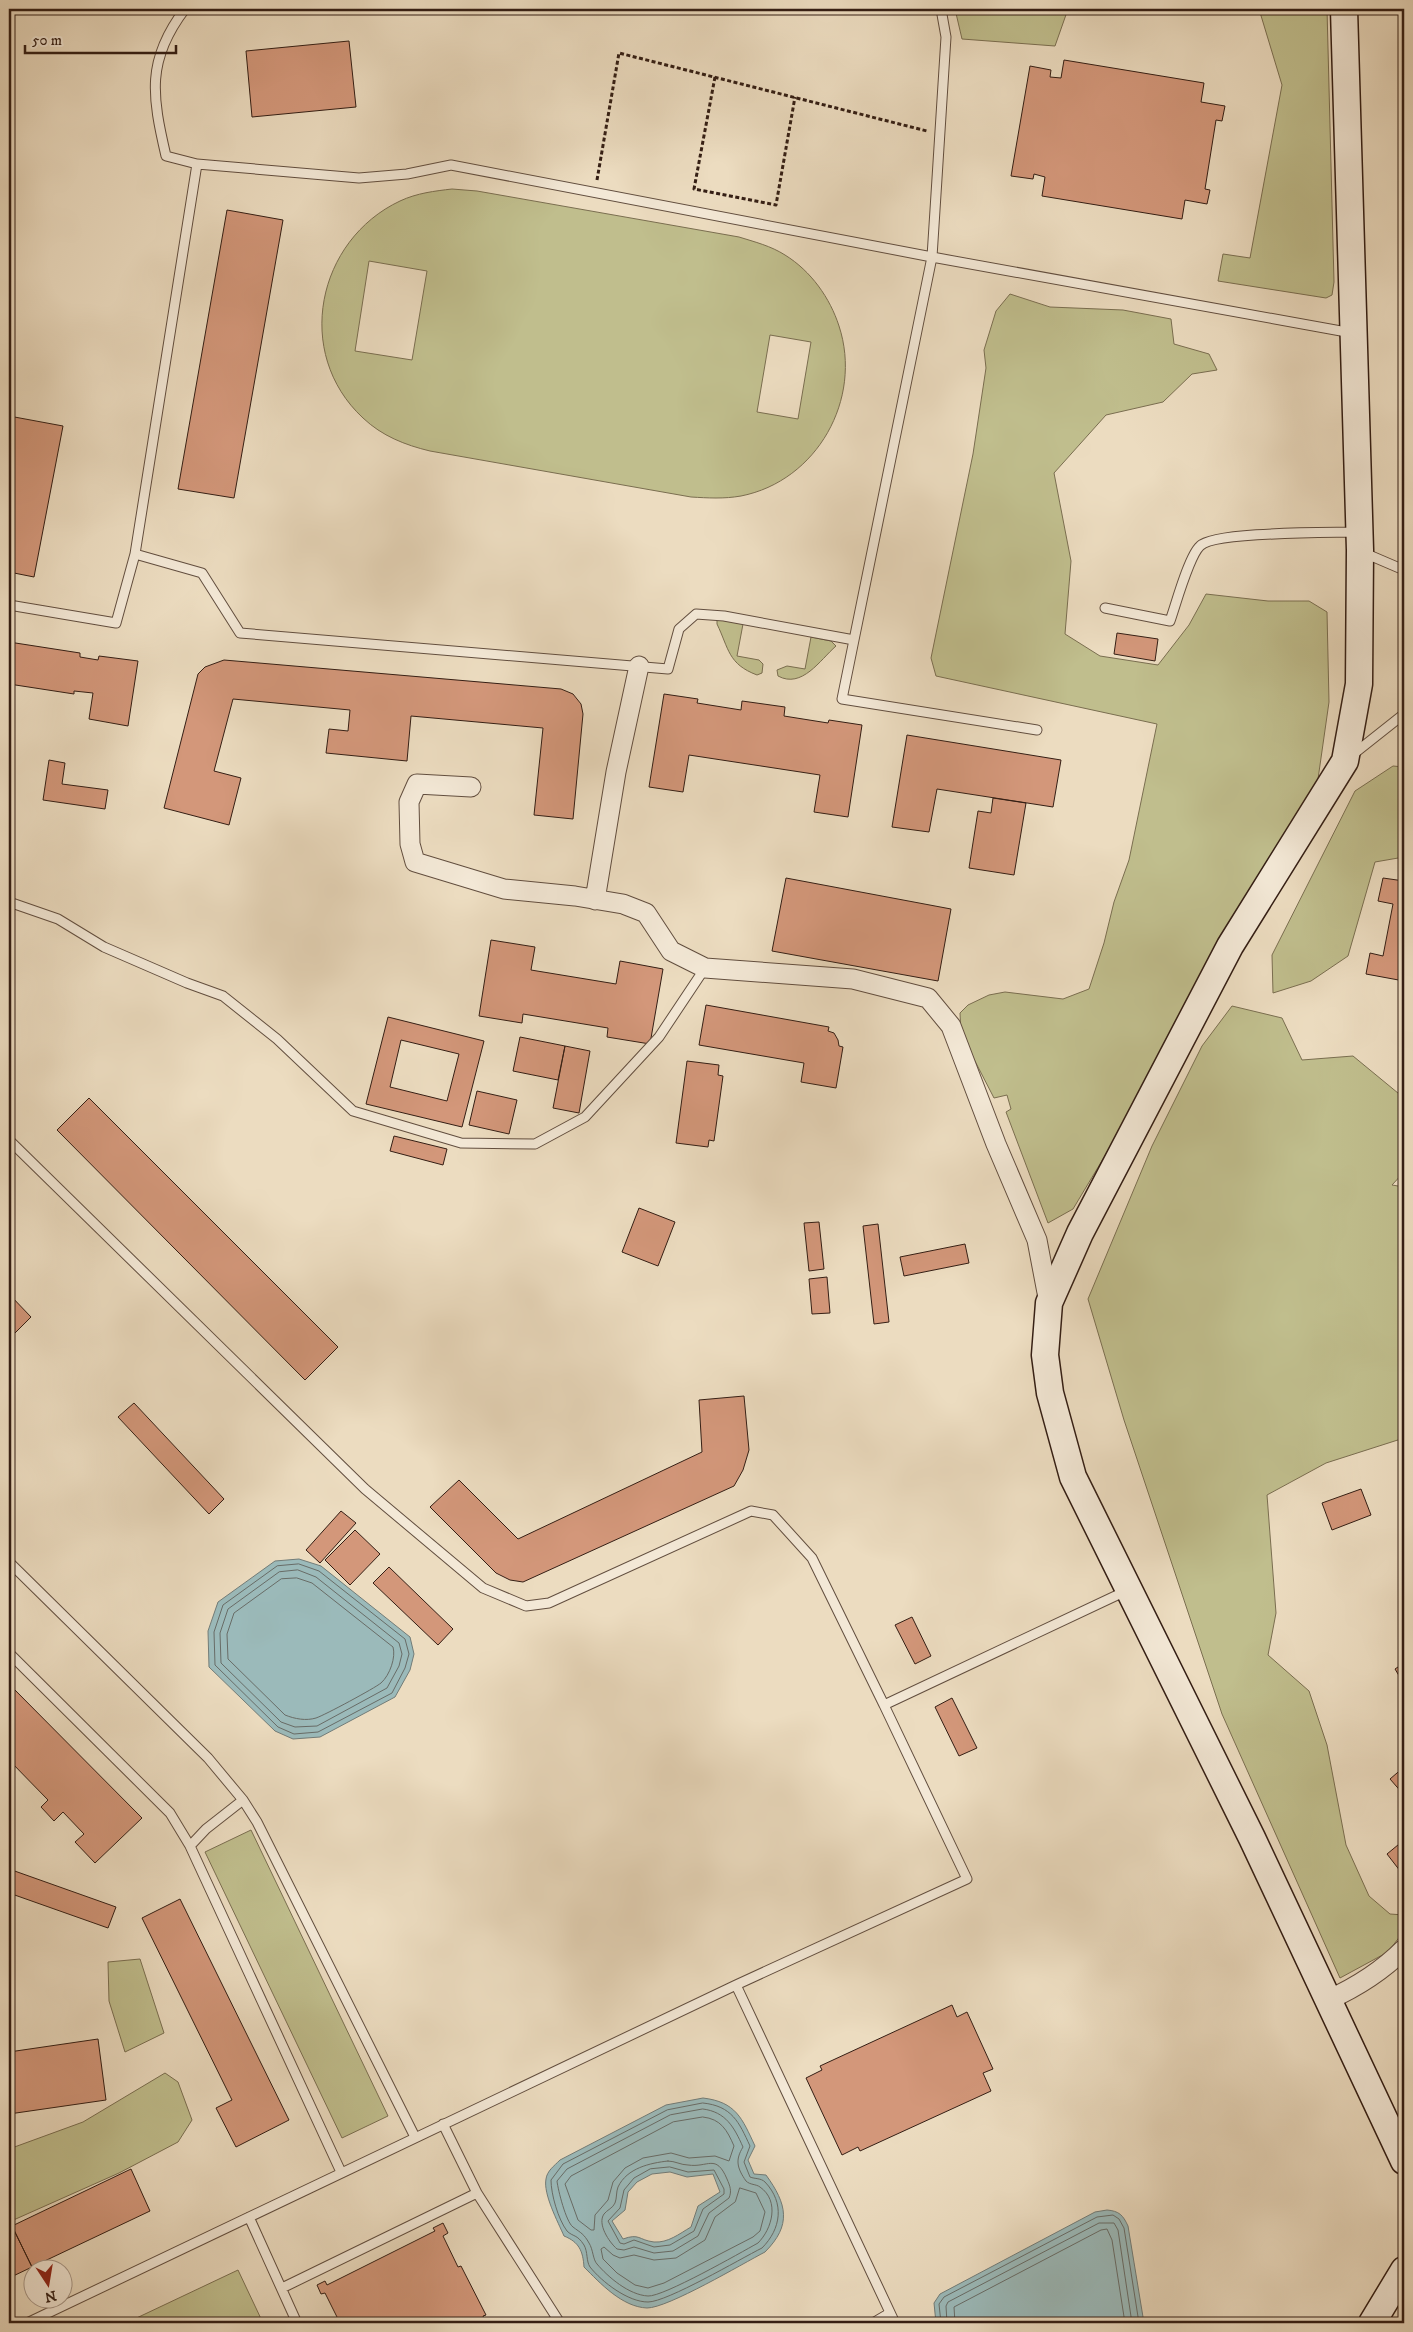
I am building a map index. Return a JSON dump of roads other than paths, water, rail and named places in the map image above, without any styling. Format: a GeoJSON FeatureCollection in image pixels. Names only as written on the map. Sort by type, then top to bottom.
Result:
{"type":"FeatureCollection","features":[{"type":"Feature","properties":{"kind":"main road"},"geometry":{"type":"LineString","coordinates":[[1344,9],[1359,541],[1359,684],[1345,761],[1230,946],[1080,1233],[1049,1303],[1045,1355],[1050,1393],[1073,1477],[1252,1838],[1404,2161]]}},
{"type":"Feature","properties":{"kind":"main road"},"geometry":{"type":"LineString","coordinates":[[1372,2323],[1404,2270]]}},
{"type":"Feature","properties":{"kind":"street"},"geometry":{"type":"LineString","coordinates":[[595,900],[616,772],[639,666]]}},
{"type":"Feature","properties":{"kind":"street"},"geometry":{"type":"LineString","coordinates":[[472,787],[417,784],[409,802],[410,844],[415,862],[504,889],[623,904],[646,913],[671,952],[705,968],[853,979],[928,998],[952,1026],[1036,1240],[1049,1303]]}},
{"type":"Feature","properties":{"kind":"street"},"geometry":{"type":"LineString","coordinates":[[1328,2000],[1353,1989],[1387,1966],[1404,1948]]}},
{"type":"Feature","properties":{"kind":"lane"},"geometry":{"type":"LineString","coordinates":[[185,9],[162,48],[154,79],[156,113],[166,156],[197,164],[359,178],[408,174],[451,165],[932,257],[1353,333]]}},
{"type":"Feature","properties":{"kind":"lane"},"geometry":{"type":"LineString","coordinates":[[941,9],[946,37],[932,257],[842,699],[1037,730]]}},
{"type":"Feature","properties":{"kind":"lane"},"geometry":{"type":"LineString","coordinates":[[9,605],[116,622],[136,554],[197,164]]}},
{"type":"Feature","properties":{"kind":"lane"},"geometry":{"type":"LineString","coordinates":[[1105,608],[1170,621],[1193,557],[1199,546],[1208,540],[1230,536],[1359,541],[1404,570]]}},
{"type":"Feature","properties":{"kind":"lane"},"geometry":{"type":"LineString","coordinates":[[136,554],[202,573],[240,633],[668,669],[679,629],[696,614],[724,616],[854,640]]}},
{"type":"Feature","properties":{"kind":"lane"},"geometry":{"type":"LineString","coordinates":[[1345,761],[1404,714]]}},
{"type":"Feature","properties":{"kind":"lane"},"geometry":{"type":"LineString","coordinates":[[9,902],[58,919],[104,946],[187,983],[223,996],[277,1039],[353,1111],[462,1143],[535,1144],[585,1117],[659,1037],[705,968]]}},
{"type":"Feature","properties":{"kind":"lane"},"geometry":{"type":"LineString","coordinates":[[9,1140],[365,1489],[483,1588],[526,1606],[549,1603],[751,1511],[773,1515],[812,1558],[967,1879],[415,2137],[27,2323]]}},
{"type":"Feature","properties":{"kind":"lane"},"geometry":{"type":"LineString","coordinates":[[9,1562],[208,1758],[243,1800],[257,1822],[415,2137]]}},
{"type":"Feature","properties":{"kind":"lane"},"geometry":{"type":"LineString","coordinates":[[884,1705],[1128,1590]]}},
{"type":"Feature","properties":{"kind":"lane"},"geometry":{"type":"LineString","coordinates":[[9,1653],[170,1813],[190,1846],[341,2172]]}},
{"type":"Feature","properties":{"kind":"lane"},"geometry":{"type":"LineString","coordinates":[[190,1846],[206,1829],[243,1800]]}},
{"type":"Feature","properties":{"kind":"lane"},"geometry":{"type":"LineString","coordinates":[[736,1986],[895,2323]]}},
{"type":"Feature","properties":{"kind":"lane"},"geometry":{"type":"LineString","coordinates":[[443,2124],[477,2193],[560,2323]]}},
{"type":"Feature","properties":{"kind":"lane"},"geometry":{"type":"LineString","coordinates":[[282,2288],[477,2193]]}},
{"type":"Feature","properties":{"kind":"lane"},"geometry":{"type":"LineString","coordinates":[[248,2217],[297,2323]]}},
{"type":"Feature","properties":{"kind":"lane"},"geometry":{"type":"LineString","coordinates":[[874,2323],[890,2313]]}},
{"type":"Feature","properties":{"kind":"water"},"geometry":{"type":"Polygon","coordinates":[[[299,1559],[321,1566],[410,1637],[414,1654],[410,1670],[395,1697],[320,1737],[293,1739],[275,1731],[209,1667],[208,1631],[218,1602],[275,1561],[299,1559]]]}},
{"type":"Feature","properties":{"kind":"water"},"geometry":{"type":"Polygon","coordinates":[[[703,2098],[723,2103],[736,2113],[742,2120],[755,2146],[748,2160],[754,2174],[766,2175],[779,2195],[784,2214],[783,2223],[780,2233],[765,2252],[671,2301],[647,2308],[638,2307],[620,2299],[604,2287],[584,2267],[583,2256],[577,2244],[564,2236],[555,2216],[547,2192],[546,2179],[549,2171],[560,2160],[666,2105],[703,2098]],[[670,2172],[652,2174],[637,2182],[628,2192],[625,2210],[612,2221],[623,2239],[636,2237],[659,2242],[673,2238],[691,2227],[698,2206],[720,2192],[713,2174],[687,2177],[670,2172]]]}},
{"type":"Feature","properties":{"kind":"water"},"geometry":{"type":"Polygon","coordinates":[[[1107,2210],[1120,2214],[1128,2226],[1144,2323],[936,2323],[934,2303],[940,2294],[1095,2212],[1107,2210]]]}}]}
